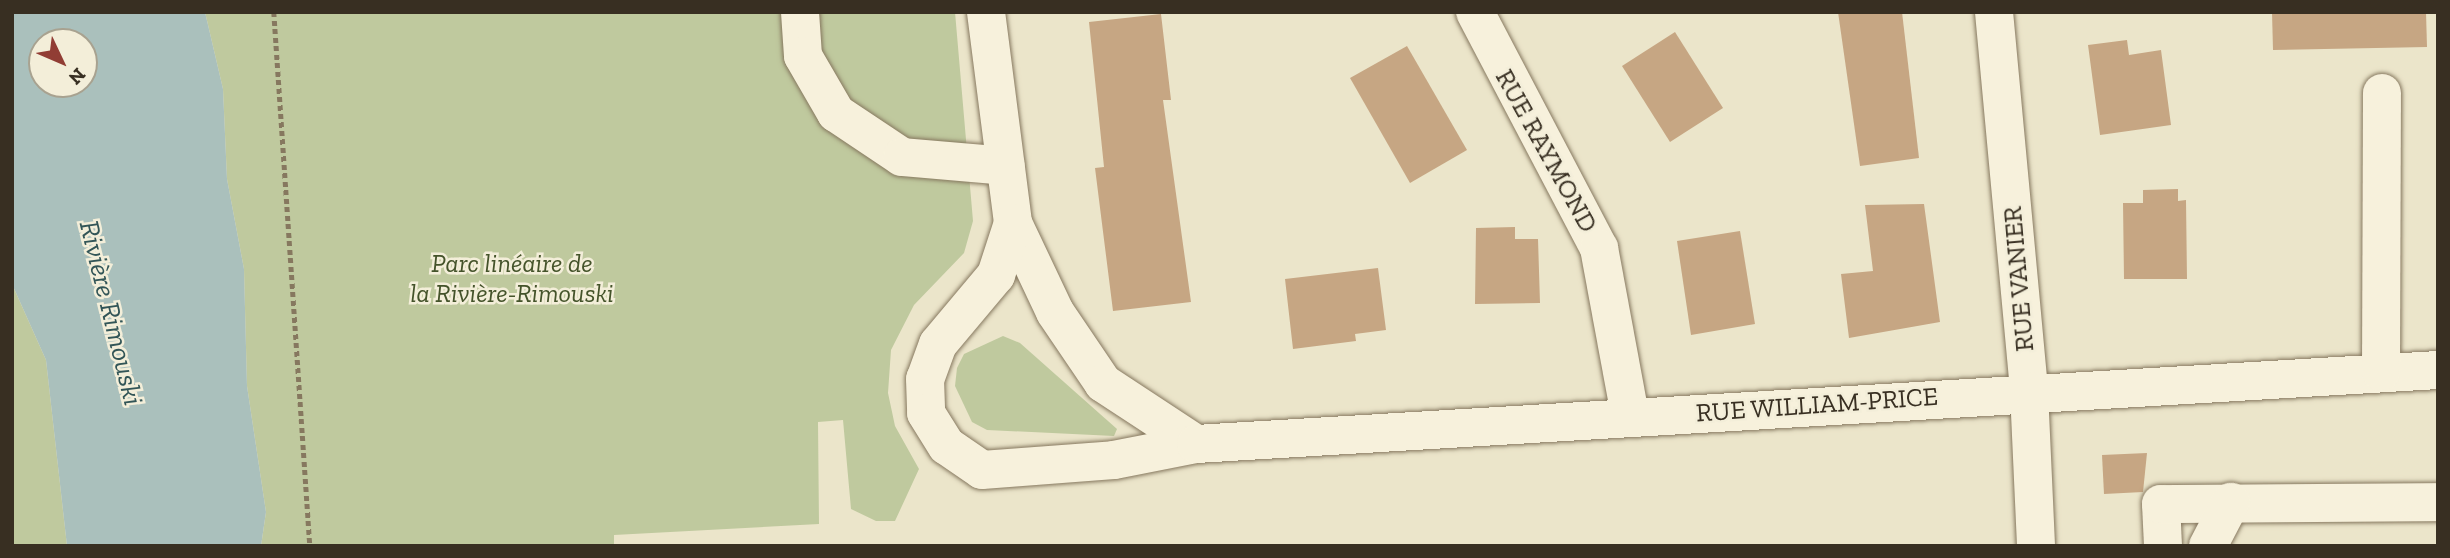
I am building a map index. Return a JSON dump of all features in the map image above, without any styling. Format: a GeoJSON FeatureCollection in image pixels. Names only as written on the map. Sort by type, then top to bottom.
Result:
{"type":"FeatureCollection","features":[{"type":"Feature","properties":{"kind":"street"},"geometry":{"type":"LineString","coordinates":[[800,12],[803,56],[836,113],[902,157],[1006,166]]}},
{"type":"Feature","properties":{"kind":"street","name":"RUE WILLIAM-PRICE"},"geometry":{"type":"LineString","coordinates":[[986,12],[1013,223],[1055,312],[1102,383],[1196,444]]}},
{"type":"Feature","properties":{"kind":"street","name":"RUE RAYMOND"},"geometry":{"type":"LineString","coordinates":[[1475,12],[1599,248],[1630,416]]}},
{"type":"Feature","properties":{"kind":"street","name":"RUE VANIER"},"geometry":{"type":"LineString","coordinates":[[1994,12],[2029,391],[2036,546]]}},
{"type":"Feature","properties":{"kind":"street"},"geometry":{"type":"LineString","coordinates":[[2381,372],[2382,93]]}},
{"type":"Feature","properties":{"kind":"street","name":"RUE WILLIAM-PRICE"},"geometry":{"type":"LineString","coordinates":[[1013,223],[996,275],[938,344],[925,379],[926,413],[947,446],[982,470],[1114,460],[1196,444],[2029,391],[2438,370]]}},
{"type":"Feature","properties":{"kind":"street"},"geometry":{"type":"LineString","coordinates":[[2208,546],[2231,502]]}},
{"type":"Feature","properties":{"kind":"street"},"geometry":{"type":"LineString","coordinates":[[2226,546],[2231,502]]}},
{"type":"Feature","properties":{"kind":"street"},"geometry":{"type":"LineString","coordinates":[[2163,546],[2161,504],[2438,502]]}},
{"type":"Feature","properties":{"kind":"path"},"geometry":{"type":"LineString","coordinates":[[274,12],[310,546]]}},
{"type":"Feature","properties":{"kind":"green space","name":"Parc linéaire de la Rivière-Rimouski"},"geometry":{"type":"Polygon","coordinates":[[[205,12],[955,12],[973,221],[964,253],[914,305],[891,350],[888,393],[895,426],[919,469],[895,521],[876,521],[851,509],[843,420],[818,422],[819,524],[614,535],[614,546],[261,546],[266,512],[247,386],[244,269],[227,179],[223,89],[205,12]]]}},
{"type":"Feature","properties":{"kind":"green space"},"geometry":{"type":"Polygon","coordinates":[[[12,284],[46,360],[67,546],[12,546],[12,284]]]}},
{"type":"Feature","properties":{"kind":"green space"},"geometry":{"type":"Polygon","coordinates":[[[1003,336],[1020,343],[1117,429],[1114,436],[987,430],[972,422],[955,386],[957,368],[964,354],[1003,336]]]}},
{"type":"Feature","properties":{"kind":"water","name":"Rivière Rimouski"},"geometry":{"type":"Polygon","coordinates":[[[12,12],[205,12],[223,89],[227,179],[244,269],[247,386],[266,512],[261,546],[67,546],[46,360],[12,284],[12,12]]]}},
{"type":"Feature","properties":{"kind":"building"},"geometry":{"type":"Polygon","coordinates":[[[1838,12],[1902,12],[1919,158],[1860,166],[1838,12]]]}},
{"type":"Feature","properties":{"kind":"building"},"geometry":{"type":"Polygon","coordinates":[[[2272,12],[2426,12],[2427,47],[2273,50],[2272,12]]]}},
{"type":"Feature","properties":{"kind":"building"},"geometry":{"type":"Polygon","coordinates":[[[1161,14],[1171,100],[1163,100],[1191,302],[1113,311],[1095,168],[1104,167],[1089,22],[1161,14]]]}},
{"type":"Feature","properties":{"kind":"building"},"geometry":{"type":"Polygon","coordinates":[[[1675,32],[1723,108],[1670,142],[1622,66],[1675,32]]]}},
{"type":"Feature","properties":{"kind":"building"},"geometry":{"type":"Polygon","coordinates":[[[2127,40],[2129,55],[2161,50],[2171,125],[2100,135],[2088,45],[2127,40]]]}},
{"type":"Feature","properties":{"kind":"building"},"geometry":{"type":"Polygon","coordinates":[[[1407,46],[1467,150],[1410,183],[1350,78],[1407,46]]]}},
{"type":"Feature","properties":{"kind":"building"},"geometry":{"type":"Polygon","coordinates":[[[2178,189],[2178,201],[2186,200],[2187,279],[2124,279],[2123,203],[2143,203],[2143,190],[2178,189]]]}},
{"type":"Feature","properties":{"kind":"building"},"geometry":{"type":"Polygon","coordinates":[[[1924,204],[1940,322],[1849,338],[1841,274],[1873,271],[1865,205],[1924,204]]]}},
{"type":"Feature","properties":{"kind":"building"},"geometry":{"type":"Polygon","coordinates":[[[1515,227],[1515,239],[1538,239],[1540,303],[1475,304],[1476,228],[1515,227]]]}},
{"type":"Feature","properties":{"kind":"building"},"geometry":{"type":"Polygon","coordinates":[[[1740,231],[1755,324],[1691,335],[1677,241],[1740,231]]]}},
{"type":"Feature","properties":{"kind":"building"},"geometry":{"type":"Polygon","coordinates":[[[1378,268],[1386,330],[1355,334],[1356,341],[1293,349],[1285,279],[1378,268]]]}},
{"type":"Feature","properties":{"kind":"building"},"geometry":{"type":"Polygon","coordinates":[[[2147,453],[2143,492],[2104,494],[2102,455],[2147,453]]]}}]}
